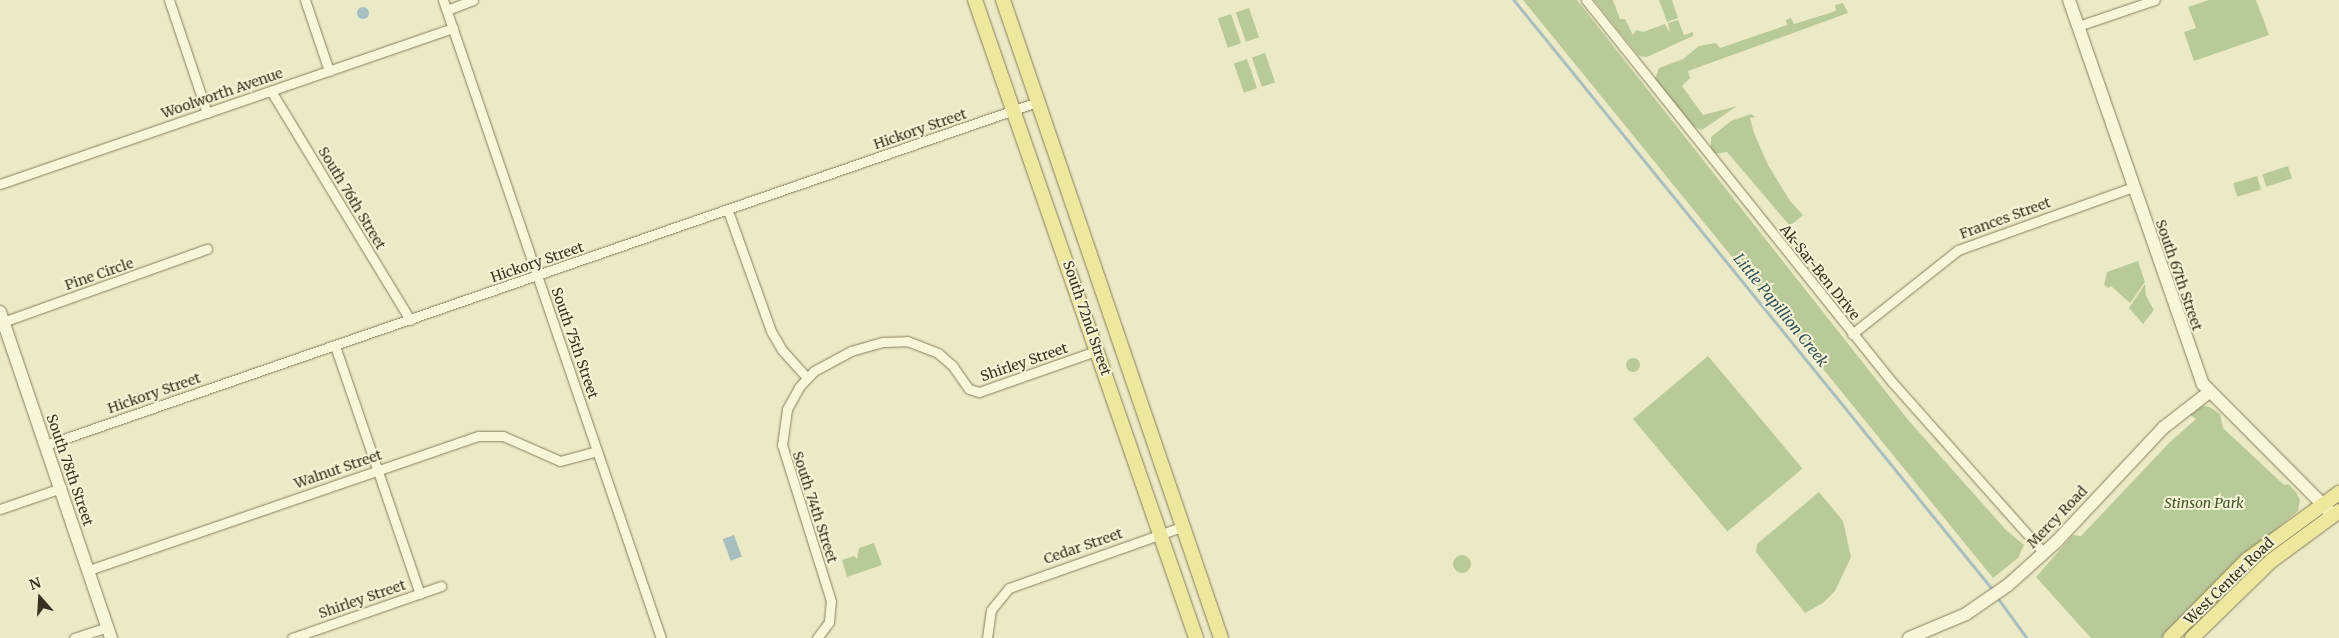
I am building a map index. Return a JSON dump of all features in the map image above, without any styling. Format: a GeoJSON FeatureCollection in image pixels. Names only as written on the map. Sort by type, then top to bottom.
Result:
{"type":"FeatureCollection","features":[{"type":"Feature","properties":{"kind":"main road","name":"South 72nd Street"},"geometry":{"type":"LineString","coordinates":[[975,0],[1098,350],[1196,638]]}},
{"type":"Feature","properties":{"kind":"main road","name":"South 72nd Street"},"geometry":{"type":"LineString","coordinates":[[1003,0],[1181,527],[1221,638]]}},
{"type":"Feature","properties":{"kind":"main road","name":"South 67th Street"},"geometry":{"type":"LineString","coordinates":[[2069,0],[2191,358],[2208,393],[2322,503],[2336,513]]}},
{"type":"Feature","properties":{"kind":"main road","name":"South 78th Street"},"geometry":{"type":"LineString","coordinates":[[1,319],[110,632]]}},
{"type":"Feature","properties":{"kind":"main road","name":"Mercy Road"},"geometry":{"type":"LineString","coordinates":[[1909,638],[1930,634],[1966,614],[2024,572],[2163,428],[2208,393]]}},
{"type":"Feature","properties":{"kind":"main road","name":"West Center Road"},"geometry":{"type":"LineString","coordinates":[[2170,638],[2247,560],[2322,503],[2339,493]]}},
{"type":"Feature","properties":{"kind":"main road","name":"West Center Road"},"geometry":{"type":"LineString","coordinates":[[2192,638],[2266,565],[2336,513]]}},
{"type":"Feature","properties":{"kind":"street"},"geometry":{"type":"LineString","coordinates":[[169,0],[207,113]]}},
{"type":"Feature","properties":{"kind":"street"},"geometry":{"type":"LineString","coordinates":[[305,0],[329,71]]}},
{"type":"Feature","properties":{"kind":"street","name":"South 75th Street"},"geometry":{"type":"LineString","coordinates":[[443,0],[661,638]]}},
{"type":"Feature","properties":{"kind":"street"},"geometry":{"type":"LineString","coordinates":[[447,10],[473,0]]}},
{"type":"Feature","properties":{"kind":"street","name":"Ak-Sar-Ben Drive"},"geometry":{"type":"LineString","coordinates":[[1586,0],[1852,334],[2044,552]]}},
{"type":"Feature","properties":{"kind":"street"},"geometry":{"type":"LineString","coordinates":[[2078,26],[2155,0]]}},
{"type":"Feature","properties":{"kind":"street","name":"Woolworth Avenue"},"geometry":{"type":"LineString","coordinates":[[0,184],[453,28]]}},
{"type":"Feature","properties":{"kind":"street","name":"South 76th Street"},"geometry":{"type":"LineString","coordinates":[[271,91],[410,320]]}},
{"type":"Feature","properties":{"kind":"street","name":"Hickory Street"},"geometry":{"type":"LineString","coordinates":[[46,445],[728,211],[1037,102]]}},
{"type":"Feature","properties":{"kind":"street","name":"Frances Street"},"geometry":{"type":"LineString","coordinates":[[1852,334],[1958,250],[2133,187]]}},
{"type":"Feature","properties":{"kind":"street"},"geometry":{"type":"LineString","coordinates":[[728,211],[771,331],[807,378]]}},
{"type":"Feature","properties":{"kind":"street","name":"Pine Circle"},"geometry":{"type":"LineString","coordinates":[[1,319],[207,249]]}},
{"type":"Feature","properties":{"kind":"street","name":"Shirley Street"},"geometry":{"type":"LineString","coordinates":[[807,378],[839,356],[872,344],[900,341],[938,353],[952,364],[969,389],[979,392],[1098,350]]}},
{"type":"Feature","properties":{"kind":"street"},"geometry":{"type":"LineString","coordinates":[[335,346],[420,594]]}},
{"type":"Feature","properties":{"kind":"street","name":"South 74th Street"},"geometry":{"type":"LineString","coordinates":[[807,378],[788,409],[782,445],[831,602],[827,626],[818,638]]}},
{"type":"Feature","properties":{"kind":"street","name":"Walnut Street"},"geometry":{"type":"LineString","coordinates":[[89,570],[485,435],[504,436],[560,460],[597,451]]}},
{"type":"Feature","properties":{"kind":"street"},"geometry":{"type":"LineString","coordinates":[[0,509],[61,488]]}},
{"type":"Feature","properties":{"kind":"street","name":"Cedar Street"},"geometry":{"type":"LineString","coordinates":[[987,638],[992,610],[998,598],[1016,584],[1181,527]]}},
{"type":"Feature","properties":{"kind":"street","name":"Shirley Street"},"geometry":{"type":"LineString","coordinates":[[292,638],[441,586]]}},
{"type":"Feature","properties":{"kind":"street"},"geometry":{"type":"LineString","coordinates":[[74,638],[110,632]]}},
{"type":"Feature","properties":{"kind":"green space"},"geometry":{"type":"Polygon","coordinates":[[[1523,0],[1577,0],[1909,421],[2006,530],[2024,545],[2018,558],[1993,578],[1523,0]]]}},
{"type":"Feature","properties":{"kind":"green space"},"geometry":{"type":"Polygon","coordinates":[[[1594,0],[1613,0],[1620,19],[1625,19],[1633,35],[1636,30],[1643,32],[1665,24],[1670,33],[1668,23],[1678,20],[1684,35],[1693,32],[1693,36],[1647,57],[1639,56],[1594,0]]]}},
{"type":"Feature","properties":{"kind":"green space"},"geometry":{"type":"Polygon","coordinates":[[[1659,0],[1672,0],[1678,18],[1667,22],[1659,0]]]}},
{"type":"Feature","properties":{"kind":"green space"},"geometry":{"type":"Polygon","coordinates":[[[2209,0],[2256,0],[2269,35],[2194,61],[2184,32],[2196,28],[2188,7],[2209,0]]]}},
{"type":"Feature","properties":{"kind":"green space"},"geometry":{"type":"Polygon","coordinates":[[[1843,3],[1848,13],[1688,71],[1690,78],[1682,86],[1703,115],[1737,106],[1702,130],[1692,126],[1655,79],[1659,68],[1683,59],[1699,46],[1716,43],[1720,48],[1787,25],[1786,20],[1791,18],[1794,24],[1836,11],[1835,5],[1843,3]]]}},
{"type":"Feature","properties":{"kind":"green space"},"geometry":{"type":"Polygon","coordinates":[[[1249,8],[1259,37],[1246,42],[1236,13],[1249,8]]]}},
{"type":"Feature","properties":{"kind":"green space"},"geometry":{"type":"Polygon","coordinates":[[[1231,14],[1241,43],[1228,48],[1218,19],[1231,14]]]}},
{"type":"Feature","properties":{"kind":"green space"},"geometry":{"type":"Polygon","coordinates":[[[1265,53],[1275,82],[1262,87],[1252,58],[1265,53]]]}},
{"type":"Feature","properties":{"kind":"green space"},"geometry":{"type":"Polygon","coordinates":[[[1247,59],[1257,88],[1244,93],[1234,64],[1247,59]]]}},
{"type":"Feature","properties":{"kind":"green space"},"geometry":{"type":"Polygon","coordinates":[[[1751,114],[1755,117],[1750,118],[1754,133],[1768,165],[1790,201],[1803,215],[1790,226],[1727,152],[1715,154],[1711,148],[1711,137],[1731,121],[1751,114]]]}},
{"type":"Feature","properties":{"kind":"green space"},"geometry":{"type":"Polygon","coordinates":[[[2288,166],[2292,178],[2266,187],[2262,174],[2288,166]]]}},
{"type":"Feature","properties":{"kind":"green space"},"geometry":{"type":"Polygon","coordinates":[[[2257,176],[2261,189],[2237,197],[2233,183],[2257,176]]]}},
{"type":"Feature","properties":{"kind":"green space"},"geometry":{"type":"Polygon","coordinates":[[[2138,261],[2145,282],[2130,303],[2111,286],[2108,288],[2104,285],[2107,272],[2138,261]]]}},
{"type":"Feature","properties":{"kind":"green space"},"geometry":{"type":"Polygon","coordinates":[[[2145,284],[2146,296],[2154,310],[2143,324],[2129,308],[2145,284]]]}},
{"type":"Feature","properties":{"kind":"green space"},"geometry":{"type":"Polygon","coordinates":[[[1708,356],[1802,469],[1727,532],[1633,419],[1708,356]]]}},
{"type":"Feature","properties":{"kind":"green space"},"geometry":{"type":"Polygon","coordinates":[[[1633,358],[1638,360],[1640,365],[1638,370],[1633,372],[1628,370],[1626,365],[1628,360],[1633,358]]]}},
{"type":"Feature","properties":{"kind":"green space","name":"Stinson Park"},"geometry":{"type":"Polygon","coordinates":[[[2203,406],[2210,407],[2220,414],[2223,428],[2284,485],[2288,484],[2296,492],[2300,500],[2298,511],[2251,550],[2163,638],[2091,638],[2036,577],[2073,535],[2081,536],[2169,443],[2196,419],[2190,415],[2203,406]]]}},
{"type":"Feature","properties":{"kind":"green space"},"geometry":{"type":"Polygon","coordinates":[[[1819,492],[1843,521],[1851,557],[1835,591],[1823,603],[1805,613],[1756,552],[1757,544],[1819,492]]]}},
{"type":"Feature","properties":{"kind":"green space"},"geometry":{"type":"Polygon","coordinates":[[[874,543],[882,565],[847,577],[842,560],[854,556],[857,559],[859,548],[874,543]]]}},
{"type":"Feature","properties":{"kind":"green space"},"geometry":{"type":"Polygon","coordinates":[[[1462,555],[1468,558],[1471,564],[1468,570],[1462,573],[1456,570],[1453,564],[1456,558],[1462,555]]]}},
{"type":"Feature","properties":{"kind":"water"},"geometry":{"type":"Polygon","coordinates":[[[363,7],[369,13],[363,19],[357,13],[363,7]]]}},
{"type":"Feature","properties":{"kind":"water"},"geometry":{"type":"Polygon","coordinates":[[[734,535],[742,557],[731,561],[723,539],[734,535]]]}},
{"type":"Feature","properties":{"kind":"waterway","name":"Little Papillion Creek"},"geometry":{"type":"LineString","coordinates":[[1514,0],[1994,591]]}},
{"type":"Feature","properties":{"kind":"waterway","name":"Little Papillion Creek"},"geometry":{"type":"LineString","coordinates":[[1998,598],[2027,638]]}}]}
